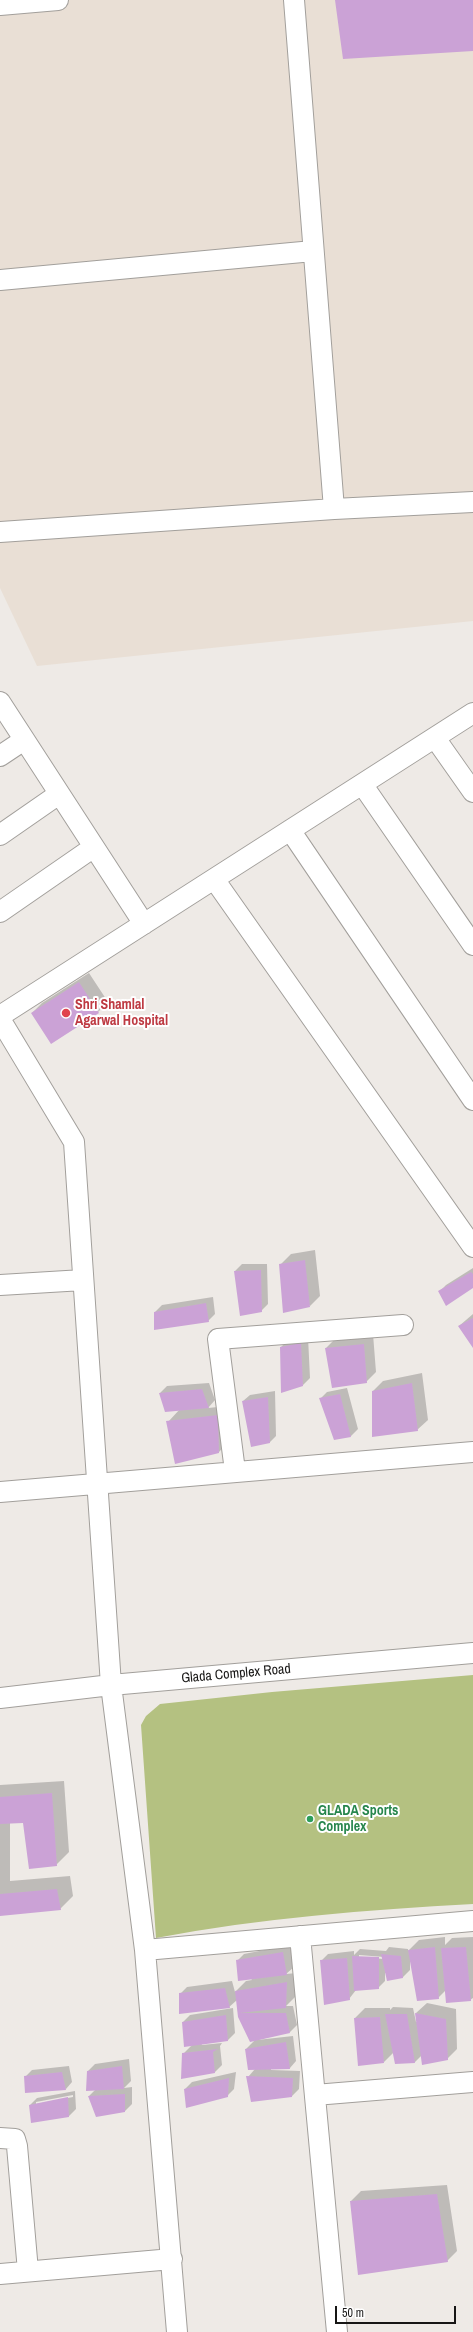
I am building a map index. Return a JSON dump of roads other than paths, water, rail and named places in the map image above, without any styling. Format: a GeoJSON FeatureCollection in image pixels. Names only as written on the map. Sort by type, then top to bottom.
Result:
{"type":"FeatureCollection","features":[{"type":"Feature","properties":{"kind":"street"},"geometry":{"type":"LineString","coordinates":[[0,4],[58,0]]}},
{"type":"Feature","properties":{"kind":"street"},"geometry":{"type":"LineString","coordinates":[[294,0],[334,509]]}},
{"type":"Feature","properties":{"kind":"street"},"geometry":{"type":"LineString","coordinates":[[0,280],[313,252]]}},
{"type":"Feature","properties":{"kind":"street"},"geometry":{"type":"LineString","coordinates":[[0,532],[334,509],[473,502]]}},
{"type":"Feature","properties":{"kind":"street"},"geometry":{"type":"LineString","coordinates":[[0,702],[144,924]]}},
{"type":"Feature","properties":{"kind":"street"},"geometry":{"type":"LineString","coordinates":[[178,2332],[145,1950],[111,1685],[74,1142],[0,1018],[473,713]]}},
{"type":"Feature","properties":{"kind":"street"},"geometry":{"type":"LineString","coordinates":[[435,738],[473,792]]}},
{"type":"Feature","properties":{"kind":"street"},"geometry":{"type":"LineString","coordinates":[[0,756],[24,740]]}},
{"type":"Feature","properties":{"kind":"street"},"geometry":{"type":"LineString","coordinates":[[362,784],[473,945]]}},
{"type":"Feature","properties":{"kind":"street"},"geometry":{"type":"LineString","coordinates":[[0,835],[60,794]]}},
{"type":"Feature","properties":{"kind":"street"},"geometry":{"type":"LineString","coordinates":[[290,830],[473,1100]]}},
{"type":"Feature","properties":{"kind":"street"},"geometry":{"type":"LineString","coordinates":[[0,912],[94,848]]}},
{"type":"Feature","properties":{"kind":"street"},"geometry":{"type":"LineString","coordinates":[[214,879],[473,1247]]}},
{"type":"Feature","properties":{"kind":"street"},"geometry":{"type":"LineString","coordinates":[[0,1285],[84,1280]]}},
{"type":"Feature","properties":{"kind":"street"},"geometry":{"type":"LineString","coordinates":[[234,1471],[218,1339],[403,1325]]}},
{"type":"Feature","properties":{"kind":"street"},"geometry":{"type":"LineString","coordinates":[[0,1492],[97,1482],[473,1452]]}},
{"type":"Feature","properties":{"kind":"street","name":"Glada Complex Road"},"geometry":{"type":"LineString","coordinates":[[0,1698],[111,1685],[473,1653]]}},
{"type":"Feature","properties":{"kind":"street"},"geometry":{"type":"LineString","coordinates":[[145,1950],[473,1921]]}},
{"type":"Feature","properties":{"kind":"street"},"geometry":{"type":"LineString","coordinates":[[300,1936],[337,2332]]}},
{"type":"Feature","properties":{"kind":"street"},"geometry":{"type":"LineString","coordinates":[[315,2095],[473,2082]]}},
{"type":"Feature","properties":{"kind":"street"},"geometry":{"type":"LineString","coordinates":[[0,2138],[15,2139],[17,2146],[28,2271]]}},
{"type":"Feature","properties":{"kind":"street"},"geometry":{"type":"LineString","coordinates":[[0,2274],[172,2259]]}},
{"type":"Feature","properties":{"kind":"place","name":"Shri Shamlal Agarwal Hospital"},"geometry":{"type":"Point","coordinates":[66,1013]}},
{"type":"Feature","properties":{"kind":"place","name":"GLADA Sports Complex"},"geometry":{"type":"Point","coordinates":[310,1819]}}]}
